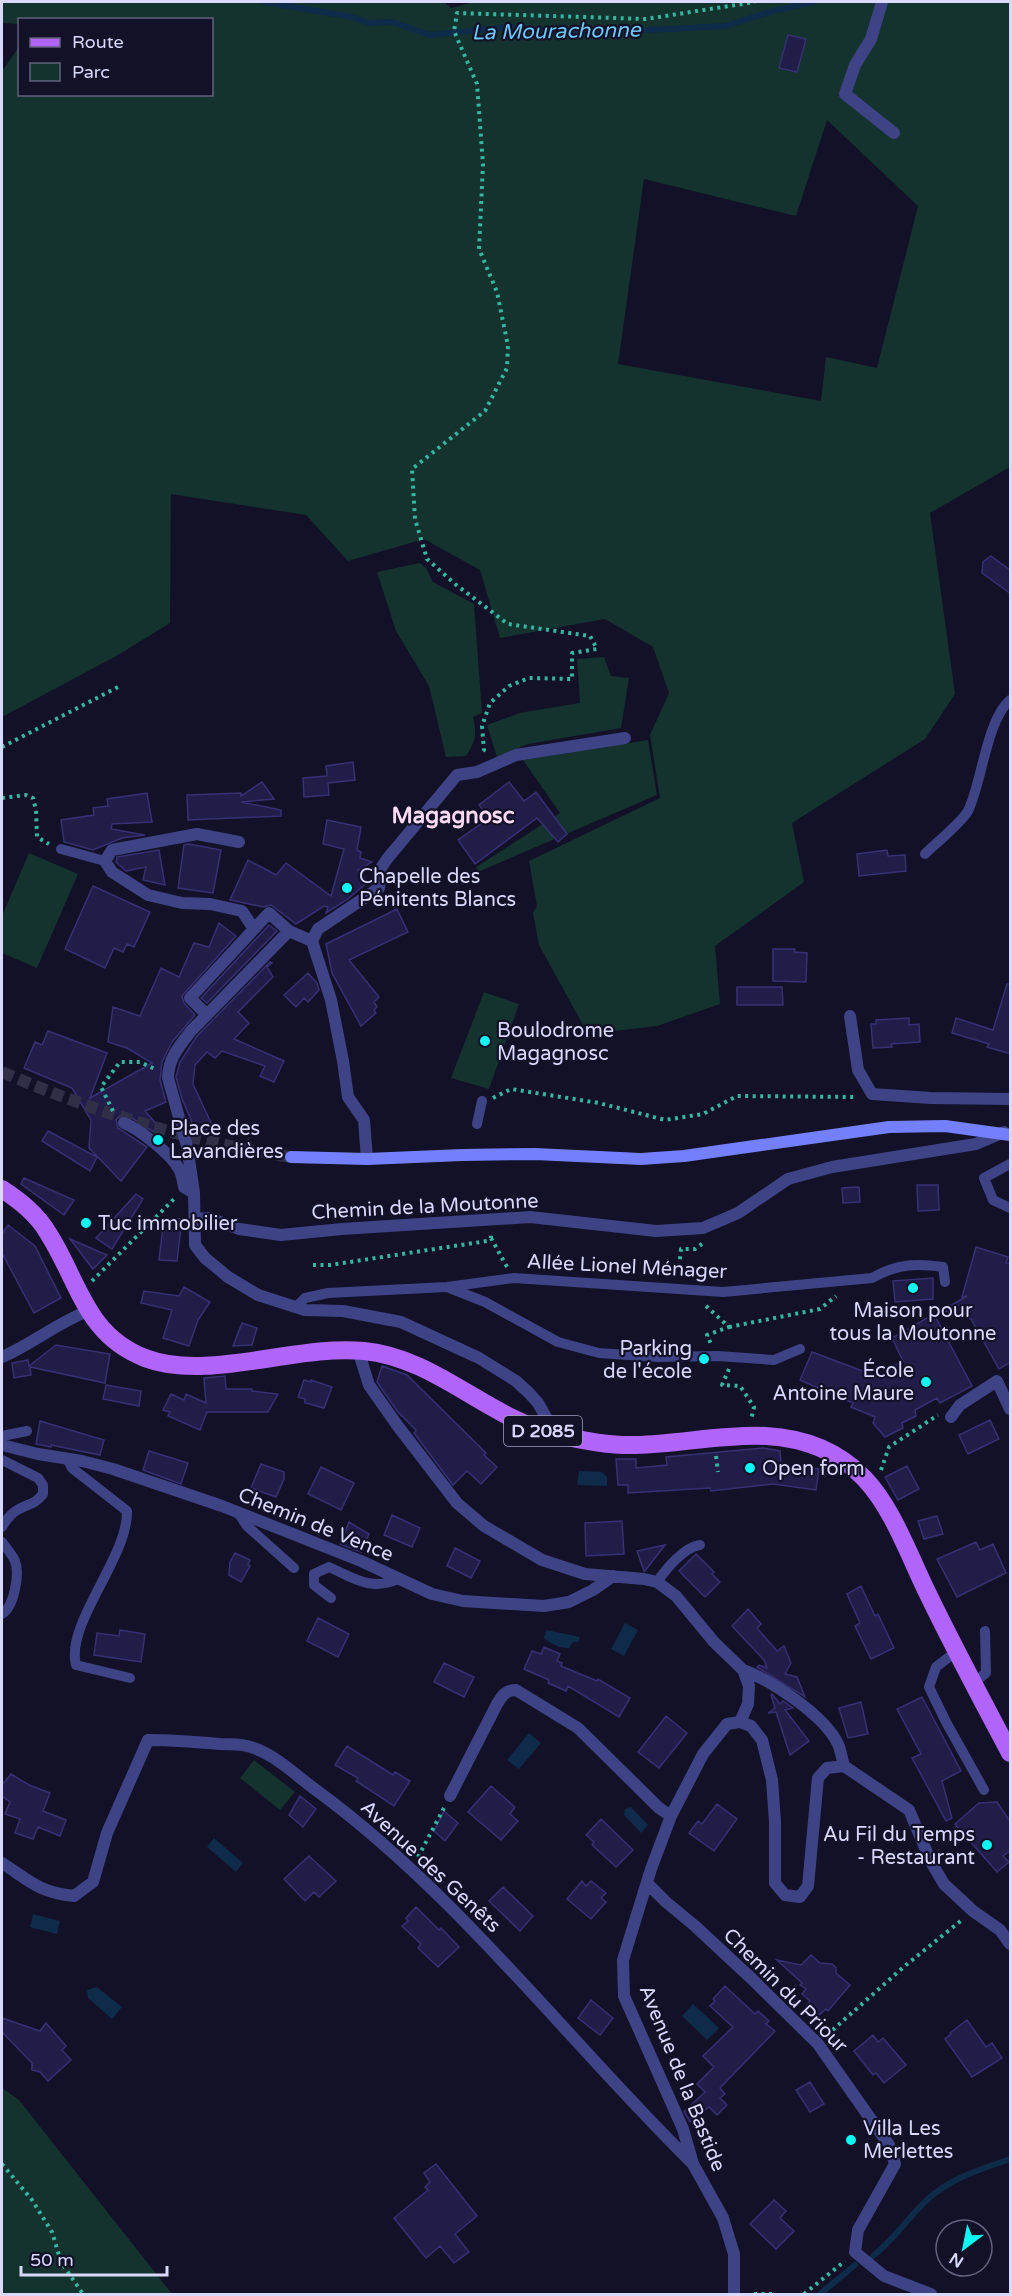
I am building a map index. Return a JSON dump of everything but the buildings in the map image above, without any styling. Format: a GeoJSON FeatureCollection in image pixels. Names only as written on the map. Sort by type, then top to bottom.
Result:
{"type":"FeatureCollection","features":[{"type":"Feature","properties":{"kind":"main road"},"geometry":{"type":"LineString","coordinates":[[291,1157],[367,1159],[535,1154],[641,1159],[684,1156],[889,1126],[945,1126],[1007,1133]]}},
{"type":"Feature","properties":{"kind":"main road","name":"D 2085"},"geometry":{"type":"LineString","coordinates":[[2,1189],[20,1202],[47,1230],[88,1311],[103,1332],[146,1359],[176,1365],[210,1365],[335,1351],[358,1350],[388,1354],[416,1365],[534,1428],[556,1435],[614,1444],[638,1445],[732,1436],[767,1436],[799,1439],[831,1452],[863,1477],[882,1501],[973,1683],[1011,1753]]}},
{"type":"Feature","properties":{"kind":"street"},"geometry":{"type":"LineString","coordinates":[[882,2],[871,39],[855,65],[845,94],[894,133]]}},
{"type":"Feature","properties":{"kind":"street"},"geometry":{"type":"LineString","coordinates":[[367,1159],[364,1120],[348,1096],[330,1000],[312,940],[318,929],[379,888],[381,868],[387,859],[457,775],[477,772],[516,755],[625,738]]}},
{"type":"Feature","properties":{"kind":"street"},"geometry":{"type":"LineString","coordinates":[[239,842],[197,834],[112,850],[105,861],[112,873],[147,895],[182,903],[210,904],[242,911],[254,929]]}},
{"type":"Feature","properties":{"kind":"street"},"geometry":{"type":"LineString","coordinates":[[207,1015],[190,998],[269,912],[289,930],[312,940]]}},
{"type":"Feature","properties":{"kind":"street"},"geometry":{"type":"LineString","coordinates":[[289,930],[178,1047],[168,1067],[187,1146],[195,1245],[228,1277],[258,1295],[295,1308],[343,1311],[401,1322],[479,1358],[516,1381],[529,1393],[538,1403],[556,1435]]}},
{"type":"Feature","properties":{"kind":"street"},"geometry":{"type":"LineString","coordinates":[[850,1016],[858,1070],[872,1094],[931,1098],[1011,1099]]}},
{"type":"Feature","properties":{"kind":"street"},"geometry":{"type":"LineString","coordinates":[[123,1123],[134,1127],[154,1142],[179,1168],[189,1190]]}},
{"type":"Feature","properties":{"kind":"street","name":"Chemin de la Moutonne"},"geometry":{"type":"LineString","coordinates":[[194,1219],[210,1218],[239,1229],[281,1235],[530,1216],[656,1231],[703,1228],[738,1213],[788,1179],[832,1167],[976,1144],[1007,1133]]}},
{"type":"Feature","properties":{"kind":"street"},"geometry":{"type":"LineString","coordinates":[[2,1357],[74,1316],[88,1311]]}},
{"type":"Feature","properties":{"kind":"street"},"geometry":{"type":"LineString","coordinates":[[358,1350],[369,1385],[397,1425],[457,1503],[484,1526],[543,1560],[585,1574],[644,1578],[657,1582],[676,1596],[714,1642],[742,1670],[749,1686],[748,1704],[740,1722],[751,1726],[762,1740],[772,1780],[775,1883],[785,1895],[800,1897],[808,1886],[818,1778],[827,1768],[844,1766]]}},
{"type":"Feature","properties":{"kind":"street"},"geometry":{"type":"LineString","coordinates":[[951,1418],[960,1405],[997,1381],[1011,1409]]}},
{"type":"Feature","properties":{"kind":"street","name":"Chemin de Vence"},"geometry":{"type":"LineString","coordinates":[[2,1445],[113,1469],[361,1561],[432,1594],[463,1601],[544,1606],[569,1602],[593,1590],[613,1576]]}},
{"type":"Feature","properties":{"kind":"street"},"geometry":{"type":"LineString","coordinates":[[742,1670],[760,1676],[816,1716],[837,1742],[844,1766],[909,1810],[931,1862],[944,1884],[973,1911],[1000,1930],[1011,1944]]}},
{"type":"Feature","properties":{"kind":"street"},"geometry":{"type":"LineString","coordinates":[[450,1797],[497,1704],[509,1690],[516,1690],[578,1728],[658,1808],[671,1816]]}},
{"type":"Feature","properties":{"kind":"street","name":"Avenue de la Bastide"},"geometry":{"type":"LineString","coordinates":[[734,2295],[734,2254],[723,2218],[693,2164],[683,2129],[624,1996],[623,1960],[651,1869],[671,1816],[703,1754],[727,1724],[740,1722]]}},
{"type":"Feature","properties":{"kind":"street","name":"Avenue des Genêts"},"geometry":{"type":"LineString","coordinates":[[2,1863],[38,1888],[54,1894],[74,1896],[93,1882],[108,1833],[148,1740],[248,1746],[274,1759],[358,1821],[412,1869],[510,1968],[659,2131],[693,2164]]}},
{"type":"Feature","properties":{"kind":"street","name":"Chemin du Priour"},"geometry":{"type":"LineString","coordinates":[[648,1884],[752,1979],[818,2044],[889,2145],[895,2164],[858,2230],[855,2252]]}},
{"type":"Feature","properties":{"kind":"street"},"geometry":{"type":"LineString","coordinates":[[855,2252],[884,2276],[931,2295]]}},
{"type":"Feature","properties":{"kind":"lane"},"geometry":{"type":"LineString","coordinates":[[925,854],[967,813],[986,750],[1002,708],[1011,700]]}},
{"type":"Feature","properties":{"kind":"lane"},"geometry":{"type":"LineString","coordinates":[[61,849],[105,861]]}},
{"type":"Feature","properties":{"kind":"lane"},"geometry":{"type":"LineString","coordinates":[[477,1124],[482,1101]]}},
{"type":"Feature","properties":{"kind":"lane"},"geometry":{"type":"LineString","coordinates":[[1011,1164],[984,1178],[993,1200],[1011,1208]]}},
{"type":"Feature","properties":{"kind":"lane","name":"Allée Lionel Ménager"},"geometry":{"type":"LineString","coordinates":[[295,1308],[305,1298],[328,1293],[447,1287],[514,1278],[723,1292],[872,1278],[889,1269],[918,1263],[943,1267],[945,1282]]}},
{"type":"Feature","properties":{"kind":"lane"},"geometry":{"type":"LineString","coordinates":[[447,1287],[485,1302],[558,1342],[599,1353],[658,1358],[718,1356],[774,1360],[800,1349]]}},
{"type":"Feature","properties":{"kind":"lane"},"geometry":{"type":"LineString","coordinates":[[2,1436],[27,1431]]}},
{"type":"Feature","properties":{"kind":"lane"},"geometry":{"type":"LineString","coordinates":[[67,1458],[72,1468],[127,1511],[127,1524],[111,1566],[86,1615],[73,1655],[76,1665],[130,1678]]}},
{"type":"Feature","properties":{"kind":"lane"},"geometry":{"type":"LineString","coordinates":[[2,1460],[38,1478],[43,1485],[43,1494],[36,1503],[14,1512],[2,1527]]}},
{"type":"Feature","properties":{"kind":"lane"},"geometry":{"type":"LineString","coordinates":[[239,1514],[247,1526],[294,1568]]}},
{"type":"Feature","properties":{"kind":"lane"},"geometry":{"type":"LineString","coordinates":[[2,1542],[16,1563],[16,1591],[6,1611],[2,1614]]}},
{"type":"Feature","properties":{"kind":"lane"},"geometry":{"type":"LineString","coordinates":[[657,1582],[692,1546],[700,1545]]}},
{"type":"Feature","properties":{"kind":"lane"},"geometry":{"type":"LineString","coordinates":[[331,1598],[314,1585],[314,1574],[329,1567],[365,1583],[384,1586],[399,1579]]}},
{"type":"Feature","properties":{"kind":"lane"},"geometry":{"type":"LineString","coordinates":[[973,1683],[986,1673],[986,1631]]}},
{"type":"Feature","properties":{"kind":"lane"},"geometry":{"type":"LineString","coordinates":[[957,1651],[936,1667],[929,1686],[946,1722],[984,1790]]}},
{"type":"Feature","properties":{"kind":"path"},"geometry":{"type":"LineString","coordinates":[[476,755],[484,750],[482,726],[490,704],[509,686],[529,678],[572,679],[572,653],[597,649],[590,636],[508,624],[455,584],[427,559],[415,519],[412,469],[485,411],[507,368],[508,346],[497,292],[479,249],[483,164],[477,84],[454,31],[457,13],[646,19],[755,2]]}},
{"type":"Feature","properties":{"kind":"path"},"geometry":{"type":"LineString","coordinates":[[2,747],[120,686]]}},
{"type":"Feature","properties":{"kind":"path"},"geometry":{"type":"LineString","coordinates":[[2,798],[26,795],[33,798],[37,837],[61,849]]}},
{"type":"Feature","properties":{"kind":"path"},"geometry":{"type":"LineString","coordinates":[[113,1111],[101,1087],[120,1062],[140,1062],[168,1071]]}},
{"type":"Feature","properties":{"kind":"path"},"geometry":{"type":"LineString","coordinates":[[477,1124],[492,1098],[511,1089],[598,1103],[665,1120],[703,1114],[737,1096],[863,1097],[872,1094]]}},
{"type":"Feature","properties":{"kind":"path"},"geometry":{"type":"LineString","coordinates":[[90,1283],[189,1190]]}},
{"type":"Feature","properties":{"kind":"path"},"geometry":{"type":"LineString","coordinates":[[489,1218],[491,1238],[514,1278]]}},
{"type":"Feature","properties":{"kind":"path"},"geometry":{"type":"LineString","coordinates":[[703,1228],[702,1245],[695,1249],[681,1249],[680,1268],[694,1270],[693,1278],[683,1280],[691,1291],[729,1328]]}},
{"type":"Feature","properties":{"kind":"path"},"geometry":{"type":"LineString","coordinates":[[313,1266],[464,1245],[487,1241],[491,1238]]}},
{"type":"Feature","properties":{"kind":"path"},"geometry":{"type":"LineString","coordinates":[[707,1335],[729,1328],[820,1309],[855,1280]]}},
{"type":"Feature","properties":{"kind":"path"},"geometry":{"type":"LineString","coordinates":[[731,1365],[722,1385],[740,1386],[754,1407],[750,1424]]}},
{"type":"Feature","properties":{"kind":"path"},"geometry":{"type":"LineString","coordinates":[[880,1474],[889,1447],[934,1416],[960,1405]]}},
{"type":"Feature","properties":{"kind":"path"},"geometry":{"type":"LineString","coordinates":[[715,1448],[718,1472]]}},
{"type":"Feature","properties":{"kind":"path"},"geometry":{"type":"LineString","coordinates":[[412,1869],[450,1797]]}},
{"type":"Feature","properties":{"kind":"path"},"geometry":{"type":"LineString","coordinates":[[818,2044],[906,1965],[960,1922]]}},
{"type":"Feature","properties":{"kind":"path"},"geometry":{"type":"LineString","coordinates":[[2,2164],[32,2200],[52,2232],[61,2262],[83,2295]]}},
{"type":"Feature","properties":{"kind":"path"},"geometry":{"type":"LineString","coordinates":[[804,2295],[855,2252]]}},
{"type":"Feature","properties":{"kind":"path"},"geometry":{"type":"LineString","coordinates":[[754,2295],[772,2295]]}},
{"type":"Feature","properties":{"kind":"green space"},"geometry":{"type":"Polygon","coordinates":[[[2,2],[444,2],[451,8],[474,2],[1008,2],[1010,5],[1010,467],[930,513],[955,694],[925,739],[792,823],[804,882],[715,946],[720,1004],[657,1026],[588,1034],[539,945],[533,913],[537,906],[529,861],[660,798],[650,735],[669,693],[653,647],[605,619],[500,638],[480,570],[424,539],[348,561],[306,515],[171,494],[170,623],[118,655],[2,717],[2,71],[18,48],[18,96],[213,96],[213,18],[18,18],[18,24],[2,23],[2,2]],[[827,120],[796,216],[644,179],[618,364],[821,401],[826,357],[877,368],[918,206],[827,120]]]}},
{"type":"Feature","properties":{"kind":"green space"},"geometry":{"type":"Polygon","coordinates":[[[420,563],[426,568],[433,582],[474,604],[482,713],[473,717],[475,737],[466,756],[446,757],[429,686],[396,631],[377,572],[420,563]]]}},
{"type":"Feature","properties":{"kind":"green space"},"geometry":{"type":"Polygon","coordinates":[[[604,657],[611,676],[629,678],[621,728],[528,744],[497,757],[487,725],[519,713],[580,703],[577,659],[604,657]]]}},
{"type":"Feature","properties":{"kind":"green space"},"geometry":{"type":"Polygon","coordinates":[[[648,740],[657,795],[478,872],[476,867],[560,813],[523,760],[648,740]]]}},
{"type":"Feature","properties":{"kind":"green space"},"geometry":{"type":"Polygon","coordinates":[[[29,853],[78,874],[37,968],[2,953],[2,916],[29,853]]]}},
{"type":"Feature","properties":{"kind":"green space","name":"Boulodrome Magagnosc"},"geometry":{"type":"Polygon","coordinates":[[[484,992],[519,1004],[489,1089],[451,1078],[484,992]]]}},
{"type":"Feature","properties":{"kind":"green space"},"geometry":{"type":"Polygon","coordinates":[[[254,1760],[295,1792],[280,1810],[240,1778],[254,1760]]]}},
{"type":"Feature","properties":{"kind":"green space"},"geometry":{"type":"Polygon","coordinates":[[[2,2088],[19,2100],[172,2294],[2,2294],[2,2088]]]}},
{"type":"Feature","properties":{"kind":"water"},"geometry":{"type":"Polygon","coordinates":[[[579,1471],[602,1472],[607,1477],[607,1486],[577,1485],[579,1471]]]}},
{"type":"Feature","properties":{"kind":"water"},"geometry":{"type":"Polygon","coordinates":[[[625,1623],[638,1630],[624,1656],[611,1649],[625,1623]]]}},
{"type":"Feature","properties":{"kind":"water"},"geometry":{"type":"Polygon","coordinates":[[[546,1630],[580,1637],[578,1642],[573,1642],[569,1648],[562,1648],[544,1638],[546,1630]]]}},
{"type":"Feature","properties":{"kind":"water"},"geometry":{"type":"Polygon","coordinates":[[[529,1733],[541,1743],[519,1769],[507,1760],[529,1733]]]}},
{"type":"Feature","properties":{"kind":"water"},"geometry":{"type":"Polygon","coordinates":[[[631,1807],[648,1825],[641,1833],[624,1815],[625,1809],[631,1807]]]}},
{"type":"Feature","properties":{"kind":"water"},"geometry":{"type":"Polygon","coordinates":[[[214,1838],[243,1863],[236,1872],[207,1847],[214,1838]]]}},
{"type":"Feature","properties":{"kind":"water"},"geometry":{"type":"Polygon","coordinates":[[[33,1914],[60,1921],[57,1934],[30,1927],[33,1914]]]}},
{"type":"Feature","properties":{"kind":"water"},"geometry":{"type":"Polygon","coordinates":[[[97,1987],[122,2007],[112,2019],[88,1998],[87,1990],[97,1987]]]}},
{"type":"Feature","properties":{"kind":"water"},"geometry":{"type":"Polygon","coordinates":[[[693,2004],[719,2028],[707,2040],[682,2016],[693,2004]]]}},
{"type":"Feature","properties":{"kind":"waterway","name":"La Mourachonne"},"geometry":{"type":"LineString","coordinates":[[264,2],[352,17],[369,23],[393,22],[430,35],[508,27],[590,33],[726,26],[773,11],[813,2]]}},
{"type":"Feature","properties":{"kind":"waterway"},"geometry":{"type":"LineString","coordinates":[[873,2256],[921,2206],[946,2185],[1010,2159]]}},
{"type":"Feature","properties":{"kind":"waterway"},"geometry":{"type":"LineString","coordinates":[[820,2294],[855,2265]]}},
{"type":"Feature","properties":{"kind":"tunnel"},"geometry":{"type":"LineString","coordinates":[[2,1072],[37,1087],[144,1124],[216,1143],[291,1157]]}},
{"type":"Feature","properties":{"kind":"place","name":"Chapelle des Pénitents Blancs"},"geometry":{"type":"Point","coordinates":[347,888]}},
{"type":"Feature","properties":{"kind":"place","name":"Boulodrome Magagnosc"},"geometry":{"type":"Point","coordinates":[485,1041]}},
{"type":"Feature","properties":{"kind":"place","name":"Place des Lavandières"},"geometry":{"type":"Point","coordinates":[158,1140]}},
{"type":"Feature","properties":{"kind":"place","name":"Tuc immobilier"},"geometry":{"type":"Point","coordinates":[86,1223]}},
{"type":"Feature","properties":{"kind":"place","name":"Maison pour tous la Moutonne"},"geometry":{"type":"Point","coordinates":[913,1288]}},
{"type":"Feature","properties":{"kind":"place","name":"Parking de l'école"},"geometry":{"type":"Point","coordinates":[704,1359]}},
{"type":"Feature","properties":{"kind":"place","name":"École Antoine Maure"},"geometry":{"type":"Point","coordinates":[926,1382]}},
{"type":"Feature","properties":{"kind":"place","name":"Open form"},"geometry":{"type":"Point","coordinates":[750,1468]}},
{"type":"Feature","properties":{"kind":"place","name":"Au Fil du Temps - Restaurant"},"geometry":{"type":"Point","coordinates":[987,1845]}},
{"type":"Feature","properties":{"kind":"place","name":"Villa Les Merlettes"},"geometry":{"type":"Point","coordinates":[851,2140]}},
{"type":"Feature","properties":{"kind":"district","name":"Magagnosc"},"geometry":{"type":"Point","coordinates":[453,815]}}]}
